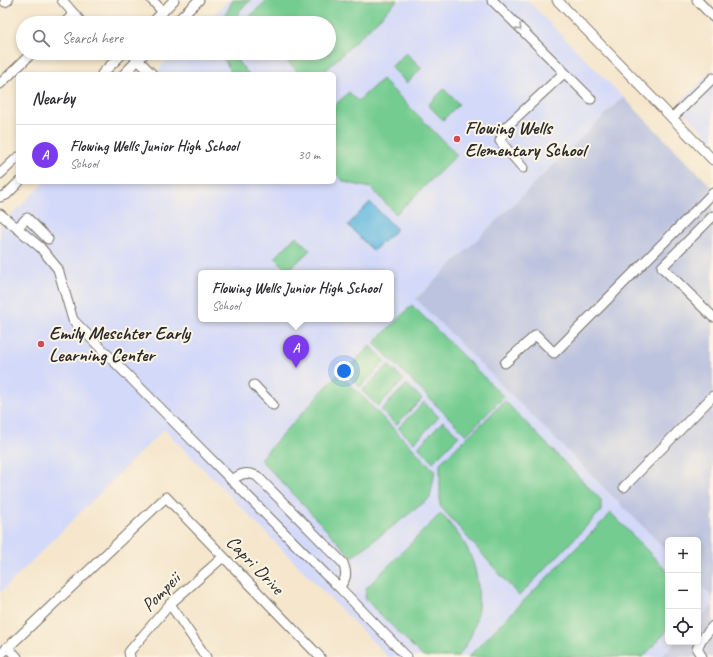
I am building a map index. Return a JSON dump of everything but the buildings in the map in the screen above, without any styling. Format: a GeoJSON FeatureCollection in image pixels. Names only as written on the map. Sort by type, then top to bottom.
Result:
{"type":"FeatureCollection","features":[{"type":"Feature","properties":{"kind":"street"},"geometry":{"type":"LineString","coordinates":[[62,0],[74,14]]}},
{"type":"Feature","properties":{"kind":"street"},"geometry":{"type":"LineString","coordinates":[[152,0],[163,12]]}},
{"type":"Feature","properties":{"kind":"street"},"geometry":{"type":"LineString","coordinates":[[159,16],[174,0]]}},
{"type":"Feature","properties":{"kind":"street"},"geometry":{"type":"LineString","coordinates":[[182,16],[199,0]]}},
{"type":"Feature","properties":{"kind":"street"},"geometry":{"type":"LineString","coordinates":[[492,0],[591,99]]}},
{"type":"Feature","properties":{"kind":"street"},"geometry":{"type":"LineString","coordinates":[[557,0],[713,160]]}},
{"type":"Feature","properties":{"kind":"street"},"geometry":{"type":"LineString","coordinates":[[697,0],[713,16]]}},
{"type":"Feature","properties":{"kind":"street"},"geometry":{"type":"LineString","coordinates":[[0,84],[25,60]]}},
{"type":"Feature","properties":{"kind":"street"},"geometry":{"type":"LineString","coordinates":[[103,72],[111,60]]}},
{"type":"Feature","properties":{"kind":"street"},"geometry":{"type":"LineString","coordinates":[[126,72],[138,60],[150,72]]}},
{"type":"Feature","properties":{"kind":"street"},"geometry":{"type":"LineString","coordinates":[[523,168],[500,142],[506,127],[564,73]]}},
{"type":"Feature","properties":{"kind":"street"},"geometry":{"type":"LineString","coordinates":[[672,118],[713,78]]}},
{"type":"Feature","properties":{"kind":"street"},"geometry":{"type":"LineString","coordinates":[[0,174],[16,159]]}},
{"type":"Feature","properties":{"kind":"street"},"geometry":{"type":"LineString","coordinates":[[0,197],[6,195],[17,184]]}},
{"type":"Feature","properties":{"kind":"street"},"geometry":{"type":"LineString","coordinates":[[506,364],[536,335],[554,353],[713,193]]}},
{"type":"Feature","properties":{"kind":"street"},"geometry":{"type":"LineString","coordinates":[[0,214],[40,247],[58,269],[73,320],[408,657]]}},
{"type":"Feature","properties":{"kind":"street"},"geometry":{"type":"LineString","coordinates":[[713,216],[662,267],[713,317]]}},
{"type":"Feature","properties":{"kind":"street"},"geometry":{"type":"LineString","coordinates":[[17,228],[27,218],[48,239]]}},
{"type":"Feature","properties":{"kind":"street"},"geometry":{"type":"LineString","coordinates":[[254,385],[273,404]]}},
{"type":"Feature","properties":{"kind":"street"},"geometry":{"type":"LineString","coordinates":[[624,487],[713,396]]}},
{"type":"Feature","properties":{"kind":"street"},"geometry":{"type":"LineString","coordinates":[[231,480],[240,474],[249,473],[257,476],[343,563],[346,572],[344,582],[339,587]]}},
{"type":"Feature","properties":{"kind":"street","name":"Capri Drive"},"geometry":{"type":"LineString","coordinates":[[7,647],[166,497],[320,657]]}},
{"type":"Feature","properties":{"kind":"street","name":"Pompeii"},"geometry":{"type":"LineString","coordinates":[[130,657],[129,652],[170,604],[223,557]]}},
{"type":"Feature","properties":{"kind":"street"},"geometry":{"type":"LineString","coordinates":[[170,604],[206,657]]}},
{"type":"Feature","properties":{"kind":"street"},"geometry":{"type":"LineString","coordinates":[[702,657],[697,649],[700,640],[713,626]]}},
{"type":"Feature","properties":{"kind":"street"},"geometry":{"type":"LineString","coordinates":[[0,655],[7,647],[17,657]]}},
{"type":"Feature","properties":{"kind":"shaded area"},"geometry":{"type":"Polygon","coordinates":[[[229,0],[527,0],[623,97],[417,298],[665,549],[665,645],[673,645],[661,657],[388,657],[164,429],[0,593],[0,226],[43,184],[336,184],[336,72],[156,72],[168,60],[336,60],[336,16],[212,16],[229,0]]]}},
{"type":"Feature","properties":{"kind":"shaded area"},"geometry":{"type":"Polygon","coordinates":[[[713,69],[713,141],[677,105],[713,69]]]}},
{"type":"Feature","properties":{"kind":"shaded area"},"geometry":{"type":"Polygon","coordinates":[[[623,97],[713,188],[713,598],[701,585],[701,537],[665,537],[665,549],[416,299],[623,97]]]}},
{"type":"Feature","properties":{"kind":"shaded area"},"geometry":{"type":"Polygon","coordinates":[[[701,585],[713,598],[713,605],[701,617],[701,585]]]}},
{"type":"Feature","properties":{"kind":"shaded area"},"geometry":{"type":"Polygon","coordinates":[[[713,605],[713,657],[661,657],[673,645],[701,645],[701,617],[713,605]]]}},
{"type":"Feature","properties":{"kind":"green space"},"geometry":{"type":"Polygon","coordinates":[[[233,0],[251,0],[240,10],[237,16],[225,16],[233,0]]]}},
{"type":"Feature","properties":{"kind":"green space"},"geometry":{"type":"Polygon","coordinates":[[[267,0],[398,0],[324,72],[298,72],[286,60],[336,60],[336,16],[250,16],[267,0]]]}},
{"type":"Feature","properties":{"kind":"green space"},"geometry":{"type":"Polygon","coordinates":[[[406,53],[422,68],[407,83],[391,67],[406,53]]]}},
{"type":"Feature","properties":{"kind":"green space"},"geometry":{"type":"Polygon","coordinates":[[[225,60],[238,60],[247,72],[231,72],[225,60]]]}},
{"type":"Feature","properties":{"kind":"green space"},"geometry":{"type":"Polygon","coordinates":[[[382,79],[457,155],[396,214],[371,188],[344,182],[336,174],[336,104],[349,92],[358,101],[382,79]]]}},
{"type":"Feature","properties":{"kind":"green space"},"geometry":{"type":"Polygon","coordinates":[[[444,89],[459,104],[443,120],[428,105],[444,89]]]}},
{"type":"Feature","properties":{"kind":"green space"},"geometry":{"type":"Polygon","coordinates":[[[296,236],[310,250],[289,270],[287,270],[275,258],[296,236]]]}},
{"type":"Feature","properties":{"kind":"green space"},"geometry":{"type":"Polygon","coordinates":[[[412,305],[504,397],[466,435],[374,343],[412,305]]]}},
{"type":"Feature","properties":{"kind":"green space"},"geometry":{"type":"Polygon","coordinates":[[[370,346],[386,361],[360,387],[344,372],[370,346]]]}},
{"type":"Feature","properties":{"kind":"green space"},"geometry":{"type":"Polygon","coordinates":[[[388,365],[404,380],[378,406],[362,391],[388,365]]]}},
{"type":"Feature","properties":{"kind":"green space"},"geometry":{"type":"Polygon","coordinates":[[[339,373],[435,471],[430,498],[352,557],[260,459],[339,373]]]}},
{"type":"Feature","properties":{"kind":"green space"},"geometry":{"type":"Polygon","coordinates":[[[407,384],[422,399],[396,425],[381,410],[407,384]]]}},
{"type":"Feature","properties":{"kind":"green space"},"geometry":{"type":"Polygon","coordinates":[[[505,401],[601,500],[601,511],[519,596],[440,506],[440,463],[505,401]]]}},
{"type":"Feature","properties":{"kind":"green space"},"geometry":{"type":"Polygon","coordinates":[[[424,402],[439,417],[414,443],[398,428],[424,402]]]}},
{"type":"Feature","properties":{"kind":"green space"},"geometry":{"type":"Polygon","coordinates":[[[443,421],[459,436],[433,462],[418,447],[443,421]]]}},
{"type":"Feature","properties":{"kind":"green space"},"geometry":{"type":"Polygon","coordinates":[[[441,513],[468,550],[477,577],[478,606],[472,633],[466,646],[457,657],[423,657],[365,599],[366,588],[441,513]]]}},
{"type":"Feature","properties":{"kind":"green space"},"geometry":{"type":"Polygon","coordinates":[[[611,513],[665,569],[665,633],[643,657],[468,657],[611,513]]]}},
{"type":"Feature","properties":{"kind":"water"},"geometry":{"type":"Polygon","coordinates":[[[370,202],[397,229],[373,251],[348,225],[370,202]]]}},
{"type":"Feature","properties":{"kind":"place","name":"Flowing Wells Elementary School"},"geometry":{"type":"Point","coordinates":[457,139]}},
{"type":"Feature","properties":{"kind":"place","name":"Emily Meschter Early Learning Center"},"geometry":{"type":"Point","coordinates":[41,344]}},
{"type":"Feature","properties":{"kind":"place","name":"Flowing Wells Junior High School"},"geometry":{"type":"Point","coordinates":[296,368]}}]}
